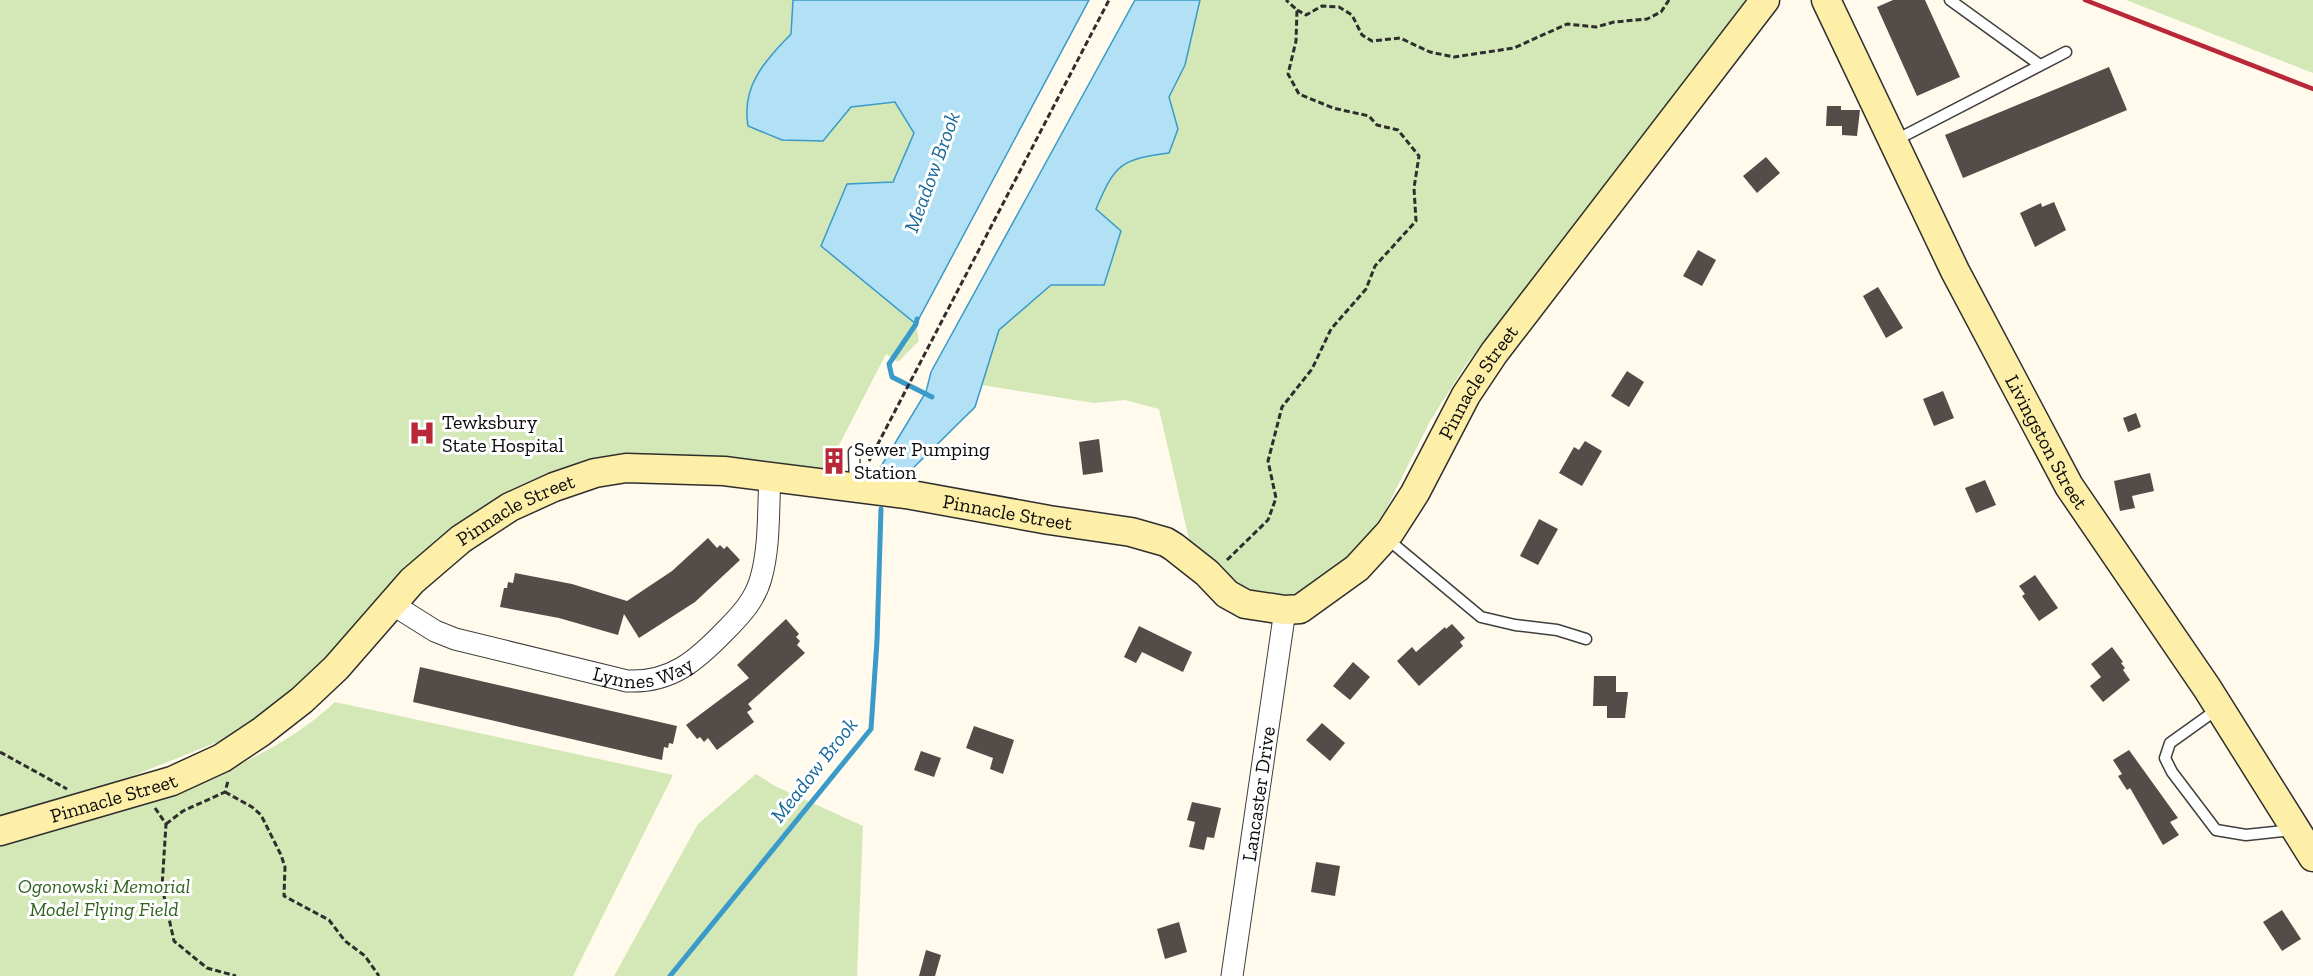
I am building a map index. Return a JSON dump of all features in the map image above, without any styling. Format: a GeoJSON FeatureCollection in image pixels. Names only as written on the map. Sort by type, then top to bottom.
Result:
{"type":"FeatureCollection","features":[{"type":"Feature","properties":{"kind":"street","name":"Pinnacle Street"},"geometry":{"type":"LineString","coordinates":[[0,831],[172,781],[222,758],[261,732],[302,700],[336,668],[412,581],[461,539],[510,507],[554,487],[595,473],[627,468],[724,471],[855,487],[1131,532],[1166,542],[1212,577],[1227,594],[1245,604],[1285,610],[1300,609],[1357,568],[1385,537],[1416,493],[1460,405],[1494,353],[1765,0]]}},
{"type":"Feature","properties":{"kind":"street","name":"Livingston Street"},"geometry":{"type":"LineString","coordinates":[[1826,0],[1960,281],[2069,486],[2219,708],[2313,856]]}},
{"type":"Feature","properties":{"kind":"street","name":"Lynnes Way"},"geometry":{"type":"LineString","coordinates":[[392,604],[435,631],[454,639],[627,681],[648,681],[669,676],[688,666],[705,652],[747,608],[757,590],[765,559],[770,477]]}},
{"type":"Feature","properties":{"kind":"street","name":"Lancaster Drive"},"geometry":{"type":"LineString","coordinates":[[1232,976],[1285,610]]}},
{"type":"Feature","properties":{"kind":"lane"},"geometry":{"type":"LineString","coordinates":[[1950,0],[2040,65]]}},
{"type":"Feature","properties":{"kind":"lane"},"geometry":{"type":"LineString","coordinates":[[1893,141],[2066,51]]}},
{"type":"Feature","properties":{"kind":"lane"},"geometry":{"type":"LineString","coordinates":[[854,452],[855,487]]}},
{"type":"Feature","properties":{"kind":"lane"},"geometry":{"type":"LineString","coordinates":[[1385,537],[1481,617],[1515,625],[1557,630],[1586,639]]}},
{"type":"Feature","properties":{"kind":"lane"},"geometry":{"type":"LineString","coordinates":[[2219,708],[2170,743],[2164,758],[2172,772],[2216,830],[2246,835],[2296,830]]}},
{"type":"Feature","properties":{"kind":"path"},"geometry":{"type":"LineString","coordinates":[[855,487],[1109,0]]}},
{"type":"Feature","properties":{"kind":"path"},"geometry":{"type":"LineString","coordinates":[[1286,0],[1306,15],[1322,6],[1336,6],[1350,12],[1362,35],[1372,41],[1400,38],[1430,52],[1454,57],[1514,48],[1567,24],[1596,27],[1614,22],[1647,19],[1661,12],[1669,0]]}},
{"type":"Feature","properties":{"kind":"path"},"geometry":{"type":"LineString","coordinates":[[1212,577],[1237,548],[1251,539],[1268,520],[1276,498],[1268,461],[1282,407],[1312,369],[1331,329],[1366,289],[1375,266],[1416,221],[1414,188],[1419,156],[1398,130],[1377,125],[1369,116],[1333,108],[1299,94],[1288,74],[1296,41],[1297,10]]}},
{"type":"Feature","properties":{"kind":"path"},"geometry":{"type":"LineString","coordinates":[[0,752],[92,803]]}},
{"type":"Feature","properties":{"kind":"path"},"geometry":{"type":"LineString","coordinates":[[222,758],[229,775],[225,792]]}},
{"type":"Feature","properties":{"kind":"path"},"geometry":{"type":"LineString","coordinates":[[225,792],[183,811],[166,824],[162,887],[174,941],[207,968],[236,976]]}},
{"type":"Feature","properties":{"kind":"path"},"geometry":{"type":"LineString","coordinates":[[225,792],[233,799],[252,807],[261,815],[285,867],[284,896],[329,920],[345,940],[365,956],[379,976]]}},
{"type":"Feature","properties":{"kind":"green space","name":"Tewksbury State Hospital"},"geometry":{"type":"Polygon","coordinates":[[[0,0],[1089,0],[916,324],[919,341],[898,362],[886,354],[821,480],[567,469],[313,680],[230,737],[115,783],[0,817],[0,0]]]}},
{"type":"Feature","properties":{"kind":"green space"},"geometry":{"type":"Polygon","coordinates":[[[1135,0],[1748,0],[1465,366],[1430,421],[1384,513],[1362,544],[1350,559],[1297,594],[1281,596],[1253,592],[1192,552],[1159,409],[1125,400],[1094,403],[957,381],[1135,0]]]}},
{"type":"Feature","properties":{"kind":"green space"},"geometry":{"type":"Polygon","coordinates":[[[2126,0],[2313,0],[2313,73],[2126,0]]]}},
{"type":"Feature","properties":{"kind":"green space","name":"Ogonowski Memorial Model Flying Field"},"geometry":{"type":"Polygon","coordinates":[[[335,702],[673,775],[573,976],[0,976],[0,842],[177,790],[221,773],[263,753],[301,729],[335,702]]]}},
{"type":"Feature","properties":{"kind":"green space"},"geometry":{"type":"Polygon","coordinates":[[[756,774],[775,786],[863,826],[857,976],[614,976],[698,824],[756,774]]]}},
{"type":"Feature","properties":{"kind":"water"},"geometry":{"type":"Polygon","coordinates":[[[793,0],[1089,0],[916,324],[821,246],[847,184],[893,182],[914,133],[895,102],[851,107],[823,141],[782,140],[748,126],[748,99],[752,86],[764,64],[791,34],[793,0]]]}},
{"type":"Feature","properties":{"kind":"water"},"geometry":{"type":"Polygon","coordinates":[[[1135,0],[1200,0],[1185,65],[1169,97],[1178,129],[1169,153],[1140,158],[1122,166],[1109,182],[1096,209],[1121,231],[1104,285],[1051,285],[999,330],[975,407],[900,481],[874,478],[926,392],[931,372],[1135,0]]]}},
{"type":"Feature","properties":{"kind":"building"},"geometry":{"type":"Polygon","coordinates":[[[1893,0],[1925,0],[1960,77],[1917,96],[1877,7],[1893,0]]]}},
{"type":"Feature","properties":{"kind":"building"},"geometry":{"type":"Polygon","coordinates":[[[2109,67],[2127,110],[1963,178],[1945,135],[2109,67]]]}},
{"type":"Feature","properties":{"kind":"building"},"geometry":{"type":"Polygon","coordinates":[[[1827,106],[1841,106],[1841,110],[1860,110],[1857,136],[1842,135],[1842,126],[1826,126],[1827,106]]]}},
{"type":"Feature","properties":{"kind":"building"},"geometry":{"type":"Polygon","coordinates":[[[1766,157],[1780,173],[1757,193],[1743,176],[1766,157]]]}},
{"type":"Feature","properties":{"kind":"building"},"geometry":{"type":"Polygon","coordinates":[[[2054,202],[2066,230],[2035,247],[2020,213],[2041,203],[2042,207],[2054,202]]]}},
{"type":"Feature","properties":{"kind":"building"},"geometry":{"type":"Polygon","coordinates":[[[1698,250],[1716,260],[1702,286],[1683,276],[1698,250]]]}},
{"type":"Feature","properties":{"kind":"building"},"geometry":{"type":"Polygon","coordinates":[[[1878,287],[1903,328],[1886,338],[1863,296],[1878,287]]]}},
{"type":"Feature","properties":{"kind":"building"},"geometry":{"type":"Polygon","coordinates":[[[1627,371],[1644,382],[1629,407],[1611,396],[1627,371]]]}},
{"type":"Feature","properties":{"kind":"building"},"geometry":{"type":"Polygon","coordinates":[[[1943,391],[1954,418],[1934,426],[1923,399],[1943,391]]]}},
{"type":"Feature","properties":{"kind":"building"},"geometry":{"type":"Polygon","coordinates":[[[2136,413],[2141,427],[2128,432],[2123,418],[2136,413]]]}},
{"type":"Feature","properties":{"kind":"building"},"geometry":{"type":"Polygon","coordinates":[[[1099,439],[1103,472],[1083,475],[1079,442],[1099,439]]]}},
{"type":"Feature","properties":{"kind":"building"},"geometry":{"type":"Polygon","coordinates":[[[1585,441],[1602,451],[1582,486],[1559,473],[1574,447],[1579,450],[1585,441]]]}},
{"type":"Feature","properties":{"kind":"building"},"geometry":{"type":"Polygon","coordinates":[[[2150,473],[2154,491],[2132,496],[2135,508],[2120,511],[2114,481],[2150,473]]]}},
{"type":"Feature","properties":{"kind":"building"},"geometry":{"type":"Polygon","coordinates":[[[1985,480],[1996,505],[1976,513],[1965,488],[1985,480]]]}},
{"type":"Feature","properties":{"kind":"building"},"geometry":{"type":"Polygon","coordinates":[[[1539,519],[1558,529],[1538,565],[1520,556],[1539,519]]]}},
{"type":"Feature","properties":{"kind":"building"},"geometry":{"type":"Polygon","coordinates":[[[708,538],[717,548],[720,545],[724,549],[727,546],[740,560],[695,602],[639,638],[624,614],[618,635],[559,618],[500,607],[504,588],[507,588],[508,582],[513,583],[515,573],[572,584],[627,601],[672,571],[708,538]]]}},
{"type":"Feature","properties":{"kind":"building"},"geometry":{"type":"Polygon","coordinates":[[[2035,575],[2058,608],[2039,621],[2022,596],[2025,594],[2019,586],[2035,575]]]}},
{"type":"Feature","properties":{"kind":"building"},"geometry":{"type":"Polygon","coordinates":[[[786,619],[799,634],[796,637],[800,641],[797,645],[805,653],[748,704],[752,709],[747,712],[754,722],[717,750],[708,738],[704,742],[700,737],[697,739],[686,725],[749,678],[737,665],[786,619]]]}},
{"type":"Feature","properties":{"kind":"building"},"geometry":{"type":"Polygon","coordinates":[[[1452,624],[1465,638],[1460,642],[1463,646],[1419,686],[1397,661],[1412,647],[1416,652],[1445,627],[1446,629],[1452,624]]]}},
{"type":"Feature","properties":{"kind":"building"},"geometry":{"type":"Polygon","coordinates":[[[1139,626],[1192,652],[1183,672],[1142,652],[1136,663],[1124,657],[1139,626]]]}},
{"type":"Feature","properties":{"kind":"building"},"geometry":{"type":"Polygon","coordinates":[[[2112,647],[2123,662],[2121,663],[2125,668],[2123,670],[2130,680],[2103,702],[2090,686],[2101,677],[2091,664],[2112,647]]]}},
{"type":"Feature","properties":{"kind":"building"},"geometry":{"type":"Polygon","coordinates":[[[1353,662],[1370,677],[1350,700],[1333,686],[1353,662]]]}},
{"type":"Feature","properties":{"kind":"building"},"geometry":{"type":"Polygon","coordinates":[[[420,667],[677,726],[673,744],[669,743],[668,748],[664,747],[662,760],[413,702],[420,667]]]}},
{"type":"Feature","properties":{"kind":"building"},"geometry":{"type":"Polygon","coordinates":[[[1594,676],[1616,676],[1616,692],[1628,692],[1625,718],[1607,718],[1607,706],[1593,706],[1594,676]]]}},
{"type":"Feature","properties":{"kind":"building"},"geometry":{"type":"Polygon","coordinates":[[[1322,723],[1345,743],[1330,761],[1306,740],[1322,723]]]}},
{"type":"Feature","properties":{"kind":"building"},"geometry":{"type":"Polygon","coordinates":[[[974,726],[1014,740],[1003,774],[990,769],[993,758],[966,748],[974,726]]]}},
{"type":"Feature","properties":{"kind":"building"},"geometry":{"type":"Polygon","coordinates":[[[2129,750],[2178,818],[2170,822],[2179,835],[2163,845],[2130,788],[2127,790],[2118,776],[2122,774],[2113,760],[2129,750]]]}},
{"type":"Feature","properties":{"kind":"building"},"geometry":{"type":"Polygon","coordinates":[[[921,751],[941,758],[934,777],[914,770],[921,751]]]}},
{"type":"Feature","properties":{"kind":"building"},"geometry":{"type":"Polygon","coordinates":[[[1192,802],[1221,808],[1214,838],[1207,837],[1204,850],[1189,847],[1195,822],[1187,820],[1192,802]]]}},
{"type":"Feature","properties":{"kind":"building"},"geometry":{"type":"Polygon","coordinates":[[[1316,862],[1340,866],[1335,896],[1311,892],[1316,862]]]}},
{"type":"Feature","properties":{"kind":"building"},"geometry":{"type":"Polygon","coordinates":[[[2282,910],[2301,939],[2282,951],[2263,922],[2282,910]]]}},
{"type":"Feature","properties":{"kind":"building"},"geometry":{"type":"Polygon","coordinates":[[[1179,922],[1187,952],[1165,959],[1157,929],[1179,922]]]}},
{"type":"Feature","properties":{"kind":"building"},"geometry":{"type":"Polygon","coordinates":[[[926,950],[941,955],[935,976],[919,976],[926,950]]]}},
{"type":"Feature","properties":{"kind":"waterway","name":"Meadow Brook"},"geometry":{"type":"LineString","coordinates":[[917,319],[889,364],[892,377],[932,397]]}},
{"type":"Feature","properties":{"kind":"waterway","name":"Meadow Brook"},"geometry":{"type":"LineString","coordinates":[[670,976],[871,729],[877,641],[881,509]]}},
{"type":"Feature","properties":{"kind":"railway"},"geometry":{"type":"LineString","coordinates":[[2085,0],[2313,89]]}},
{"type":"Feature","properties":{"kind":"place","name":"Tewksbury State Hospital"},"geometry":{"type":"Point","coordinates":[422,433]}},
{"type":"Feature","properties":{"kind":"place","name":"Sewer Pumping Station"},"geometry":{"type":"Point","coordinates":[834,461]}}]}
